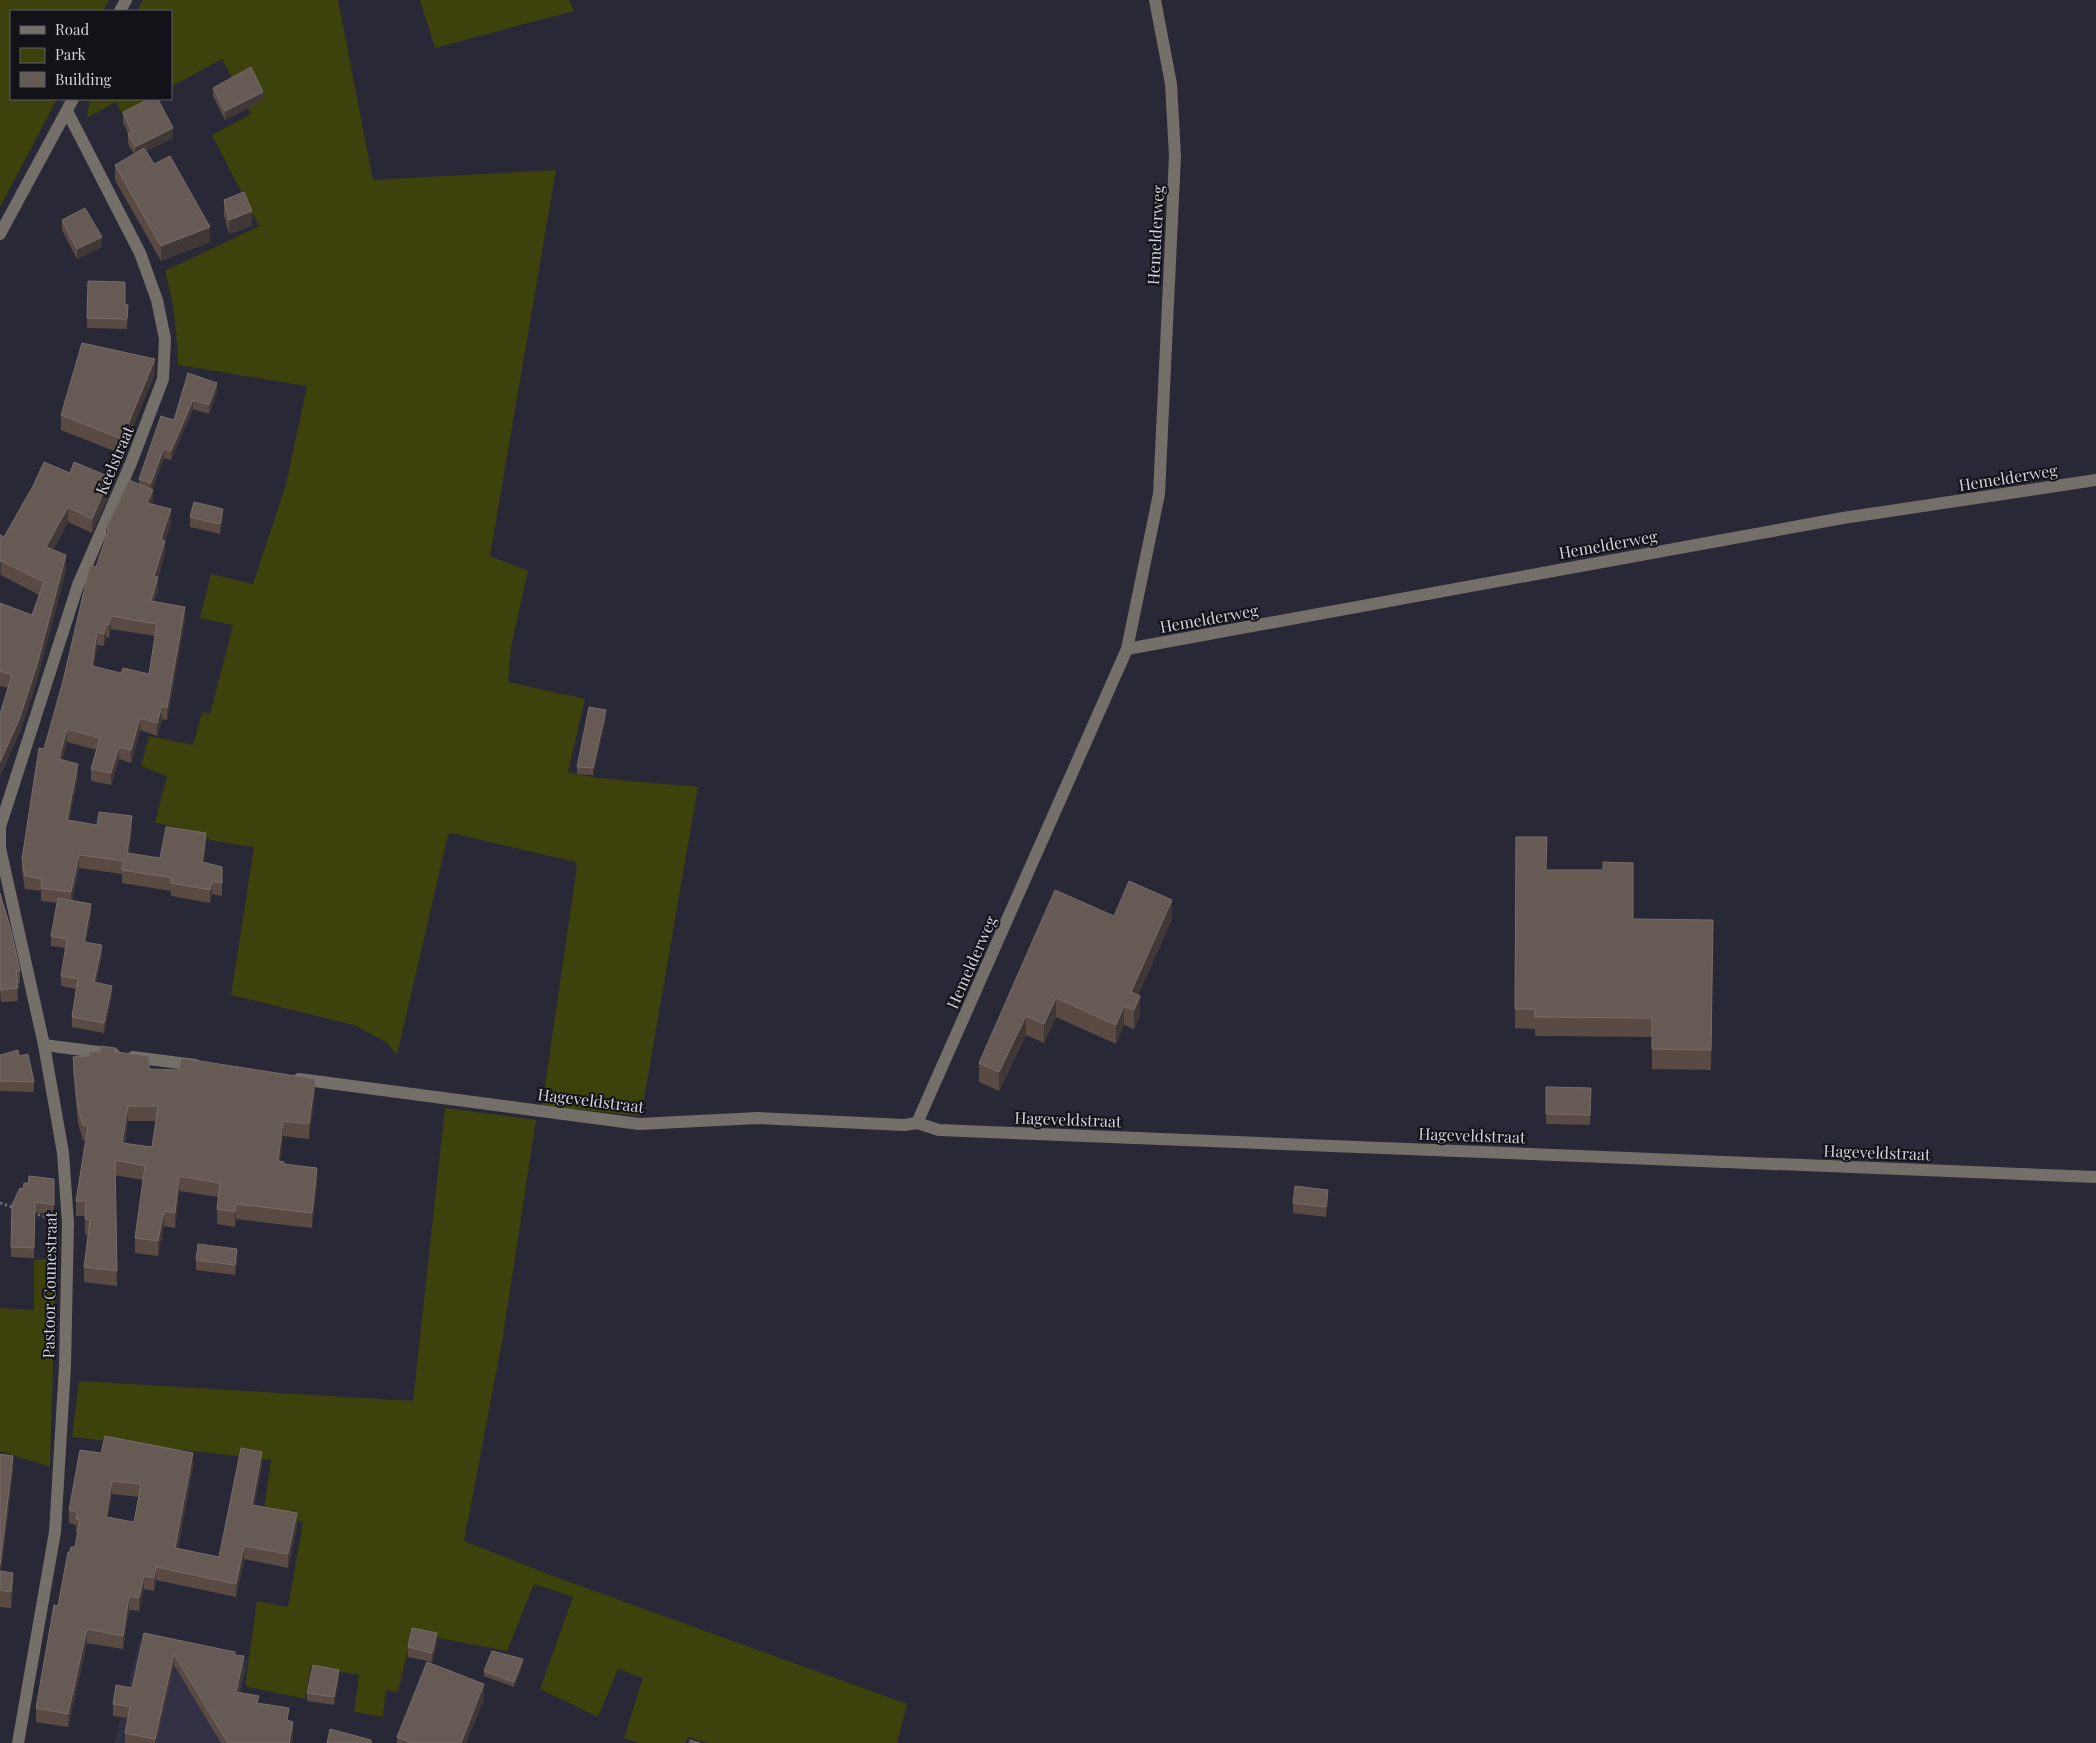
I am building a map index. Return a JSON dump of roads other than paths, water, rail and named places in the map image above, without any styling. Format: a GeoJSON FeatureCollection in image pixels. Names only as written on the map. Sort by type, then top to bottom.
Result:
{"type":"FeatureCollection","features":[{"type":"Feature","properties":{"kind":"street","name":"Hemelderweg"},"geometry":{"type":"LineString","coordinates":[[917,1123],[1127,649],[1159,494],[1175,156],[1171,84],[1155,0]]}},
{"type":"Feature","properties":{"kind":"street"},"geometry":{"type":"LineString","coordinates":[[0,234],[72,100]]}},
{"type":"Feature","properties":{"kind":"street","name":"Keelstraat"},"geometry":{"type":"LineString","coordinates":[[0,829],[78,585],[131,463],[163,379],[165,339],[157,300],[143,260],[66,112]]}},
{"type":"Feature","properties":{"kind":"street","name":"Hemelderweg"},"geometry":{"type":"LineString","coordinates":[[1127,649],[1843,518],[2096,480]]}},
{"type":"Feature","properties":{"kind":"street","name":"Pastoor Counestraat"},"geometry":{"type":"LineString","coordinates":[[0,829],[0,848],[44,1045],[63,1153],[68,1223],[65,1366],[55,1532],[18,1743]]}},
{"type":"Feature","properties":{"kind":"street"},"geometry":{"type":"LineString","coordinates":[[44,1045],[203,1066]]}},
{"type":"Feature","properties":{"kind":"street","name":"Hageveldstraat"},"geometry":{"type":"LineString","coordinates":[[282,1076],[639,1124],[758,1118],[904,1125],[917,1123],[940,1130],[2096,1177]]}}]}
